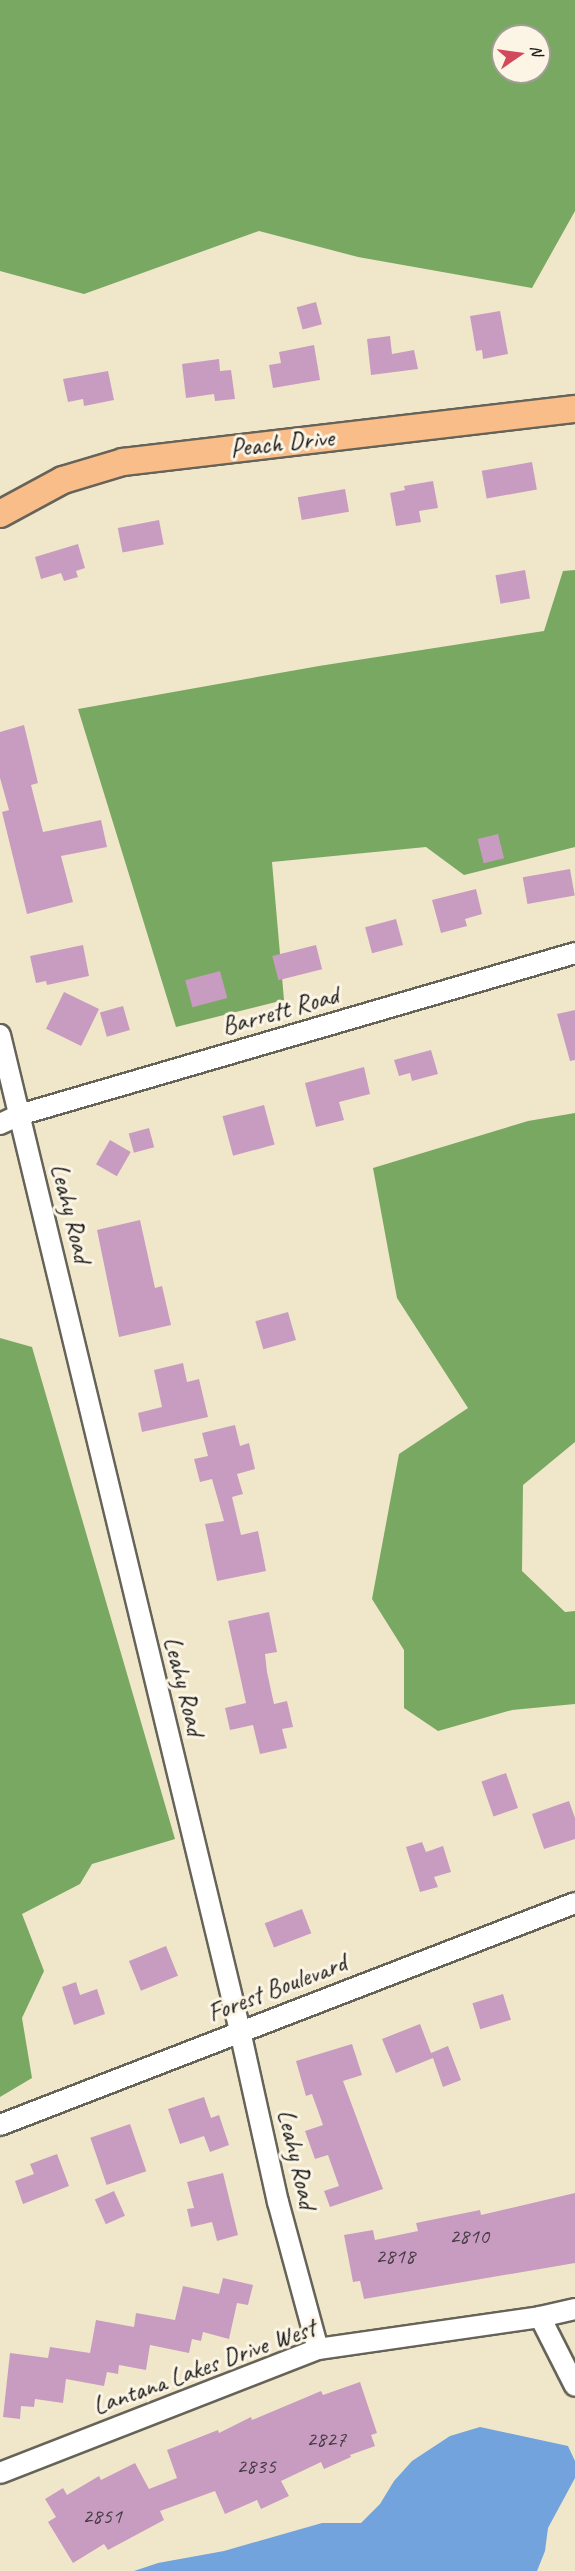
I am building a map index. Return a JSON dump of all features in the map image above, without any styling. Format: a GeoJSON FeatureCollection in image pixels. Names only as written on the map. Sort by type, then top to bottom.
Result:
{"type":"FeatureCollection","features":[{"type":"Feature","properties":{"kind":"main road","name":"Peach Drive"},"geometry":{"type":"LineString","coordinates":[[0,514],[63,480],[123,462],[575,409]]}},
{"type":"Feature","properties":{"kind":"street","name":"Barrett Road"},"geometry":{"type":"LineString","coordinates":[[0,1124],[20,1115],[575,953]]}},
{"type":"Feature","properties":{"kind":"street","name":"Leahy Road"},"geometry":{"type":"LineString","coordinates":[[0,1035],[240,2031],[278,2202],[318,2349]]}},
{"type":"Feature","properties":{"kind":"street","name":"Forest Boulevard"},"geometry":{"type":"LineString","coordinates":[[0,2126],[575,1903]]}},
{"type":"Feature","properties":{"kind":"street","name":"Lantana Lakes Drive West"},"geometry":{"type":"LineString","coordinates":[[0,2473],[318,2349],[540,2317],[575,2309]]}},
{"type":"Feature","properties":{"kind":"street"},"geometry":{"type":"LineString","coordinates":[[540,2317],[575,2386]]}},
{"type":"Feature","properties":{"kind":"green space"},"geometry":{"type":"Polygon","coordinates":[[[0,0],[575,0],[575,211],[532,288],[358,257],[259,231],[84,294],[0,271],[0,0]]]}},
{"type":"Feature","properties":{"kind":"green space"},"geometry":{"type":"Polygon","coordinates":[[[575,570],[575,847],[464,875],[426,847],[272,862],[284,1000],[176,1027],[78,709],[319,666],[544,631],[563,571],[575,570]]]}},
{"type":"Feature","properties":{"kind":"green space"},"geometry":{"type":"Polygon","coordinates":[[[575,1113],[575,1442],[523,1485],[522,1571],[565,1612],[575,1611],[575,1704],[512,1710],[438,1731],[404,1708],[404,1650],[372,1599],[399,1454],[468,1408],[397,1298],[373,1168],[528,1121],[575,1113]]]}},
{"type":"Feature","properties":{"kind":"green space"},"geometry":{"type":"Polygon","coordinates":[[[0,1338],[32,1347],[175,1839],[92,1864],[80,1884],[22,1914],[44,1971],[22,2018],[32,2078],[0,2097],[0,1338]]]}},
{"type":"Feature","properties":{"kind":"water"},"geometry":{"type":"Polygon","coordinates":[[[480,2427],[568,2446],[575,2461],[575,2478],[548,2528],[545,2551],[537,2571],[134,2571],[158,2563],[224,2551],[322,2523],[361,2523],[380,2504],[394,2481],[412,2461],[450,2436],[480,2427]]]}},
{"type":"Feature","properties":{"kind":"building"},"geometry":{"type":"Polygon","coordinates":[[[316,302],[322,324],[303,329],[297,307],[316,302]]]}},
{"type":"Feature","properties":{"kind":"building"},"geometry":{"type":"Polygon","coordinates":[[[500,311],[508,354],[483,359],[482,350],[476,351],[470,316],[500,311]]]}},
{"type":"Feature","properties":{"kind":"building"},"geometry":{"type":"Polygon","coordinates":[[[390,336],[392,354],[414,350],[418,369],[371,375],[367,339],[390,336]]]}},
{"type":"Feature","properties":{"kind":"building"},"geometry":{"type":"Polygon","coordinates":[[[314,345],[320,380],[273,388],[269,365],[281,363],[279,352],[314,345]]]}},
{"type":"Feature","properties":{"kind":"building"},"geometry":{"type":"Polygon","coordinates":[[[219,359],[220,371],[231,370],[235,399],[215,401],[214,394],[186,398],[182,364],[219,359]]]}},
{"type":"Feature","properties":{"kind":"building"},"geometry":{"type":"Polygon","coordinates":[[[108,371],[114,400],[84,406],[83,399],[68,402],[63,379],[108,371]]]}},
{"type":"Feature","properties":{"kind":"building"},"geometry":{"type":"Polygon","coordinates":[[[532,462],[537,490],[487,498],[482,471],[532,462]]]}},
{"type":"Feature","properties":{"kind":"building"},"geometry":{"type":"Polygon","coordinates":[[[433,481],[438,508],[419,511],[421,522],[396,526],[390,493],[405,490],[404,486],[433,481]]]}},
{"type":"Feature","properties":{"kind":"building"},"geometry":{"type":"Polygon","coordinates":[[[345,489],[349,512],[302,520],[298,497],[345,489]]]}},
{"type":"Feature","properties":{"kind":"building"},"geometry":{"type":"Polygon","coordinates":[[[159,520],[164,545],[123,553],[118,528],[159,520]]]}},
{"type":"Feature","properties":{"kind":"building"},"geometry":{"type":"Polygon","coordinates":[[[78,544],[85,568],[76,571],[78,577],[64,581],[61,573],[41,579],[35,557],[78,544]]]}},
{"type":"Feature","properties":{"kind":"building"},"geometry":{"type":"Polygon","coordinates":[[[525,570],[530,599],[500,604],[495,575],[525,570]]]}},
{"type":"Feature","properties":{"kind":"building"},"geometry":{"type":"Polygon","coordinates":[[[24,725],[38,783],[31,785],[43,832],[101,820],[107,847],[61,856],[73,902],[27,914],[2,812],[9,810],[0,778],[0,732],[24,725]]]}},
{"type":"Feature","properties":{"kind":"building"},"geometry":{"type":"Polygon","coordinates":[[[498,834],[504,858],[484,863],[478,839],[498,834]]]}},
{"type":"Feature","properties":{"kind":"building"},"geometry":{"type":"Polygon","coordinates":[[[570,869],[575,896],[527,904],[523,877],[570,869]]]}},
{"type":"Feature","properties":{"kind":"building"},"geometry":{"type":"Polygon","coordinates":[[[476,889],[482,914],[465,919],[467,926],[441,933],[432,900],[476,889]]]}},
{"type":"Feature","properties":{"kind":"building"},"geometry":{"type":"Polygon","coordinates":[[[396,919],[403,945],[372,953],[365,927],[396,919]]]}},
{"type":"Feature","properties":{"kind":"building"},"geometry":{"type":"Polygon","coordinates":[[[83,945],[89,976],[47,985],[46,981],[36,983],[30,956],[83,945]]]}},
{"type":"Feature","properties":{"kind":"building"},"geometry":{"type":"Polygon","coordinates":[[[316,945],[322,969],[278,980],[272,956],[316,945]]]}},
{"type":"Feature","properties":{"kind":"building"},"geometry":{"type":"Polygon","coordinates":[[[220,971],[227,998],[192,1007],[185,980],[220,971]]]}},
{"type":"Feature","properties":{"kind":"building"},"geometry":{"type":"Polygon","coordinates":[[[64,992],[99,1009],[81,1046],[46,1029],[64,992]]]}},
{"type":"Feature","properties":{"kind":"building"},"geometry":{"type":"Polygon","coordinates":[[[123,1006],[130,1030],[107,1037],[100,1013],[123,1006]]]}},
{"type":"Feature","properties":{"kind":"building"},"geometry":{"type":"Polygon","coordinates":[[[575,1010],[575,1060],[570,1061],[557,1014],[575,1010]]]}},
{"type":"Feature","properties":{"kind":"building"},"geometry":{"type":"Polygon","coordinates":[[[431,1050],[438,1074],[412,1081],[410,1073],[399,1076],[394,1060],[431,1050]]]}},
{"type":"Feature","properties":{"kind":"building"},"geometry":{"type":"Polygon","coordinates":[[[364,1067],[370,1094],[339,1102],[344,1120],[316,1127],[305,1083],[364,1067]]]}},
{"type":"Feature","properties":{"kind":"building"},"geometry":{"type":"Polygon","coordinates":[[[264,1105],[275,1145],[233,1156],[222,1116],[264,1105]]]}},
{"type":"Feature","properties":{"kind":"building"},"geometry":{"type":"Polygon","coordinates":[[[149,1128],[154,1147],[134,1153],[129,1133],[149,1128]]]}},
{"type":"Feature","properties":{"kind":"building"},"geometry":{"type":"Polygon","coordinates":[[[110,1140],[131,1152],[117,1176],[96,1164],[110,1140]]]}},
{"type":"Feature","properties":{"kind":"building"},"geometry":{"type":"Polygon","coordinates":[[[140,1220],[155,1288],[162,1286],[171,1325],[119,1337],[97,1230],[140,1220]]]}},
{"type":"Feature","properties":{"kind":"building"},"geometry":{"type":"Polygon","coordinates":[[[288,1312],[296,1340],[263,1349],[255,1321],[288,1312]]]}},
{"type":"Feature","properties":{"kind":"building"},"geometry":{"type":"Polygon","coordinates":[[[183,1363],[187,1382],[199,1379],[208,1417],[142,1432],[138,1413],[162,1407],[154,1370],[183,1363]]]}},
{"type":"Feature","properties":{"kind":"building"},"geometry":{"type":"Polygon","coordinates":[[[235,1425],[240,1446],[249,1443],[255,1469],[237,1474],[243,1494],[232,1497],[241,1535],[258,1531],[266,1571],[217,1581],[205,1524],[224,1521],[212,1479],[200,1482],[194,1459],[208,1456],[202,1433],[235,1425]]]}},
{"type":"Feature","properties":{"kind":"building"},"geometry":{"type":"Polygon","coordinates":[[[269,1612],[277,1652],[265,1654],[267,1672],[274,1704],[287,1701],[293,1727],[282,1729],[287,1748],[260,1754],[253,1725],[230,1730],[225,1708],[246,1703],[228,1621],[269,1612]]]}},
{"type":"Feature","properties":{"kind":"building"},"geometry":{"type":"Polygon","coordinates":[[[506,1773],[518,1808],[493,1816],[481,1781],[506,1773]]]}},
{"type":"Feature","properties":{"kind":"building"},"geometry":{"type":"Polygon","coordinates":[[[569,1801],[575,1818],[575,1839],[544,1849],[532,1814],[569,1801]]]}},
{"type":"Feature","properties":{"kind":"building"},"geometry":{"type":"Polygon","coordinates":[[[422,1842],[426,1852],[443,1846],[451,1872],[434,1877],[438,1887],[420,1892],[406,1847],[422,1842]]]}},
{"type":"Feature","properties":{"kind":"building"},"geometry":{"type":"Polygon","coordinates":[[[302,1909],[311,1933],[274,1948],[265,1923],[302,1909]]]}},
{"type":"Feature","properties":{"kind":"building"},"geometry":{"type":"Polygon","coordinates":[[[166,1946],[178,1976],[141,1991],[129,1961],[166,1946]]]}},
{"type":"Feature","properties":{"kind":"building"},"geometry":{"type":"Polygon","coordinates":[[[76,1982],[80,1995],[97,1989],[105,2014],[74,2025],[62,1987],[76,1982]]]}},
{"type":"Feature","properties":{"kind":"building"},"geometry":{"type":"Polygon","coordinates":[[[503,1994],[511,2020],[480,2029],[472,2003],[503,1994]]]}},
{"type":"Feature","properties":{"kind":"building"},"geometry":{"type":"Polygon","coordinates":[[[420,2024],[431,2053],[448,2046],[461,2080],[443,2087],[433,2058],[396,2073],[382,2039],[420,2024]]]}},
{"type":"Feature","properties":{"kind":"building"},"geometry":{"type":"Polygon","coordinates":[[[352,2044],[362,2075],[343,2081],[383,2189],[330,2207],[324,2191],[339,2186],[328,2155],[315,2159],[305,2131],[323,2125],[312,2094],[306,2096],[296,2061],[352,2044]]]}},
{"type":"Feature","properties":{"kind":"building"},"geometry":{"type":"Polygon","coordinates":[[[204,2097],[211,2118],[219,2115],[229,2145],[210,2152],[204,2136],[180,2144],[168,2109],[204,2097]]]}},
{"type":"Feature","properties":{"kind":"building"},"geometry":{"type":"Polygon","coordinates":[[[130,2124],[146,2171],[107,2185],[90,2138],[130,2124]]]}},
{"type":"Feature","properties":{"kind":"building"},"geometry":{"type":"Polygon","coordinates":[[[57,2154],[69,2186],[23,2204],[15,2181],[34,2174],[30,2164],[57,2154]]]}},
{"type":"Feature","properties":{"kind":"building"},"geometry":{"type":"Polygon","coordinates":[[[223,2173],[238,2235],[217,2241],[212,2222],[191,2227],[187,2209],[194,2208],[187,2182],[223,2173]]]}},
{"type":"Feature","properties":{"kind":"building"},"geometry":{"type":"Polygon","coordinates":[[[114,2191],[125,2216],[106,2224],[95,2200],[114,2191]]]}},
{"type":"Feature","properties":{"kind":"building"},"geometry":{"type":"Polygon","coordinates":[[[575,2193],[575,2263],[364,2299],[360,2281],[353,2282],[344,2235],[373,2230],[375,2240],[418,2231],[416,2223],[480,2210],[481,2215],[575,2193]]]}},
{"type":"Feature","properties":{"kind":"building"},"geometry":{"type":"Polygon","coordinates":[[[223,2278],[253,2285],[248,2305],[237,2303],[229,2339],[203,2332],[201,2341],[192,2339],[189,2353],[150,2345],[146,2370],[119,2365],[118,2374],[107,2372],[104,2386],[66,2379],[63,2403],[35,2399],[34,2407],[21,2406],[20,2419],[3,2417],[10,2353],[48,2358],[50,2347],[90,2353],[96,2320],[134,2327],[136,2313],[175,2320],[183,2286],[219,2294],[223,2278]]]}},
{"type":"Feature","properties":{"kind":"building"},"geometry":{"type":"Polygon","coordinates":[[[360,2382],[377,2433],[371,2435],[375,2446],[350,2455],[351,2457],[324,2469],[321,2462],[281,2481],[289,2496],[261,2509],[257,2500],[225,2514],[215,2491],[160,2511],[164,2520],[108,2550],[104,2544],[73,2563],[48,2522],[56,2517],[45,2499],[63,2488],[67,2495],[99,2476],[101,2480],[135,2463],[149,2489],[177,2478],[167,2450],[218,2430],[219,2433],[251,2417],[252,2420],[321,2391],[323,2395],[360,2382]]]}}]}
